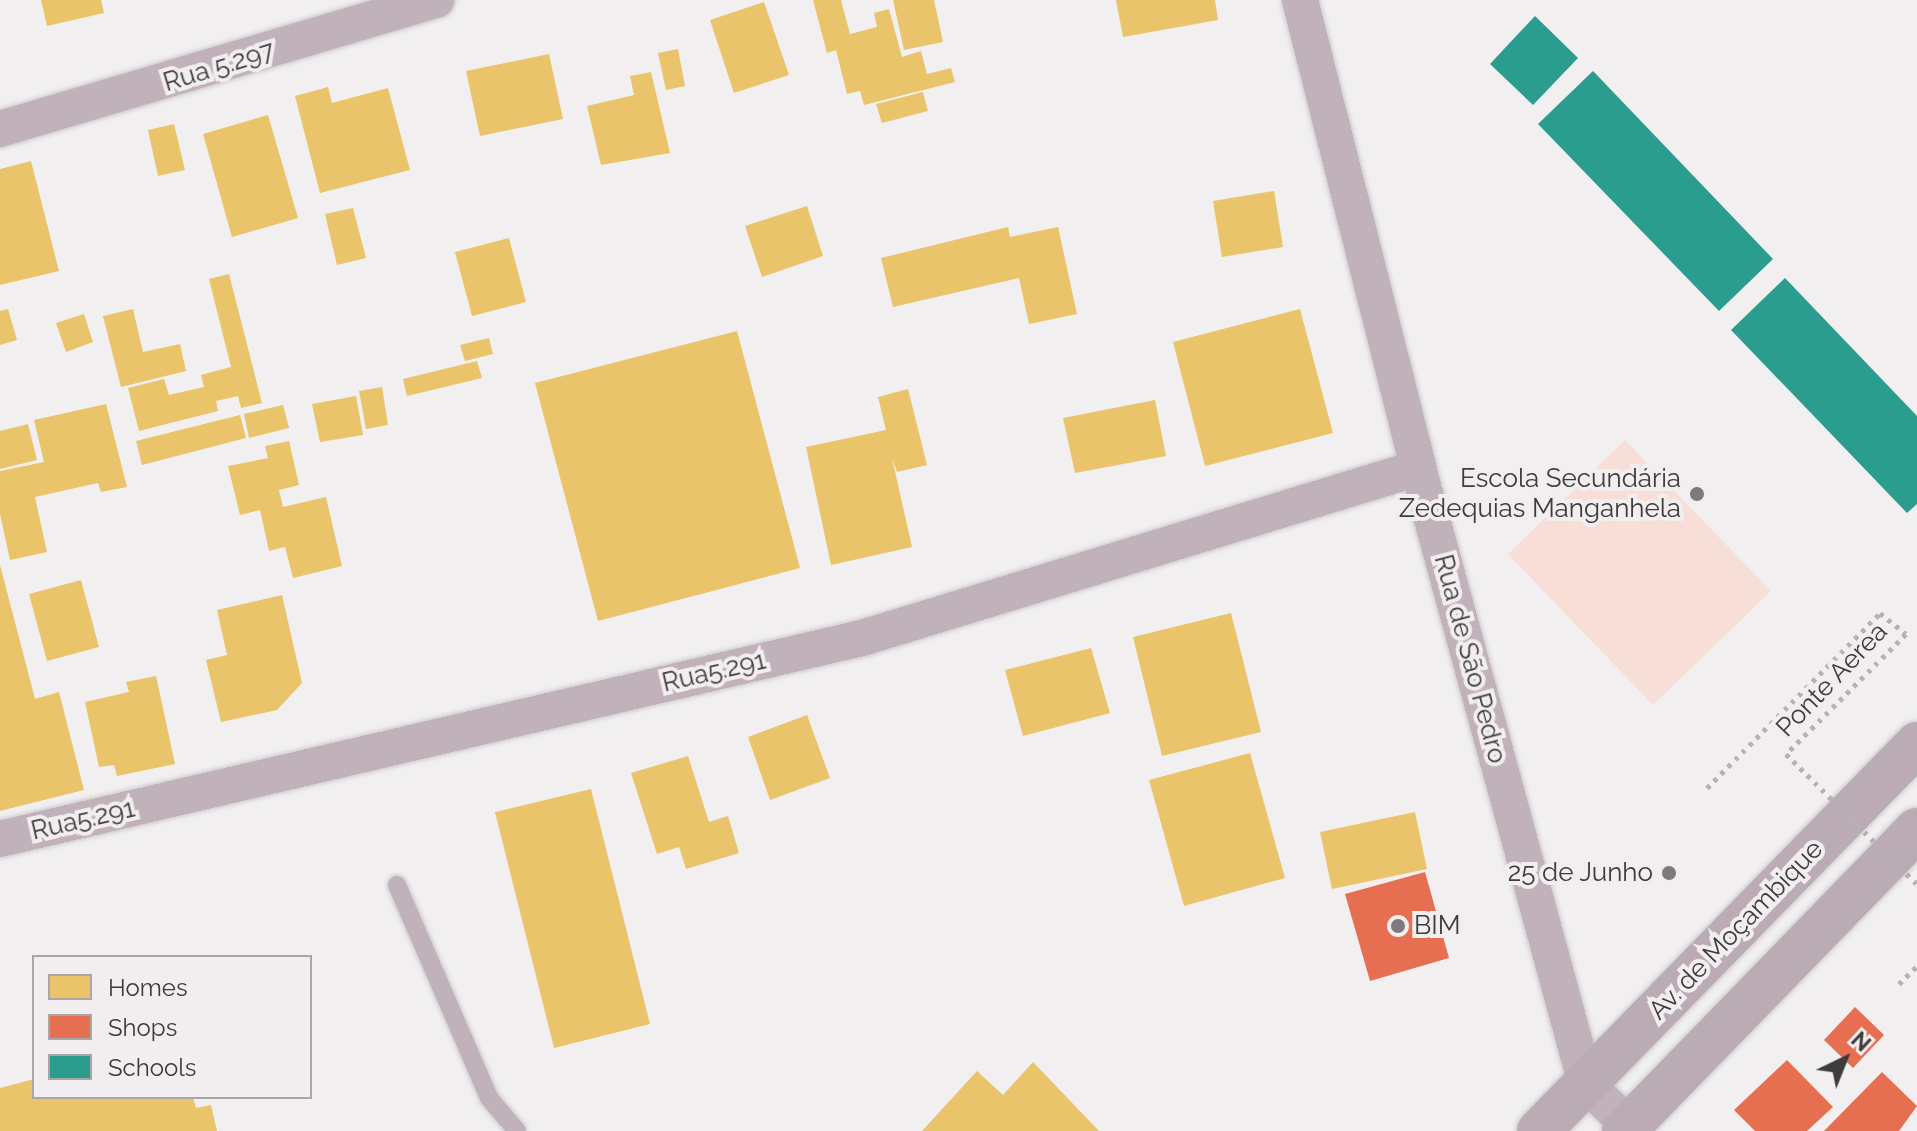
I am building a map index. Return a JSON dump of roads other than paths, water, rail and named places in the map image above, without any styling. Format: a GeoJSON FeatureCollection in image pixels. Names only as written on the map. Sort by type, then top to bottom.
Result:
{"type":"FeatureCollection","features":[{"type":"Feature","properties":{"kind":"highway","name":"Av. de Moçambique"},"geometry":{"type":"LineString","coordinates":[[1547,1124],[1917,744]]}},
{"type":"Feature","properties":{"kind":"highway"},"geometry":{"type":"LineString","coordinates":[[1629,1129],[1917,830]]}},
{"type":"Feature","properties":{"kind":"street","name":"Rua 5.297"},"geometry":{"type":"LineString","coordinates":[[0,129],[436,0]]}},
{"type":"Feature","properties":{"kind":"street","name":"Rua de São Pedro"},"geometry":{"type":"LineString","coordinates":[[1300,0],[1418,468],[1586,1084]]}},
{"type":"Feature","properties":{"kind":"street","name":"Rua5.291"},"geometry":{"type":"LineString","coordinates":[[0,839],[862,638],[1418,468]]}},
{"type":"Feature","properties":{"kind":"street"},"geometry":{"type":"LineString","coordinates":[[1586,1084],[1629,1129]]}},
{"type":"Feature","properties":{"kind":"lane"},"geometry":{"type":"LineString","coordinates":[[397,885],[489,1098],[517,1131]]}},
{"type":"Feature","properties":{"kind":"place","name":"Escola Secundária Zedequias Manganhela"},"geometry":{"type":"Point","coordinates":[1697,494]}},
{"type":"Feature","properties":{"kind":"place","name":"25 de Junho"},"geometry":{"type":"Point","coordinates":[1669,873]}},
{"type":"Feature","properties":{"kind":"place","name":"BIM"},"geometry":{"type":"Point","coordinates":[1398,926]}}]}
